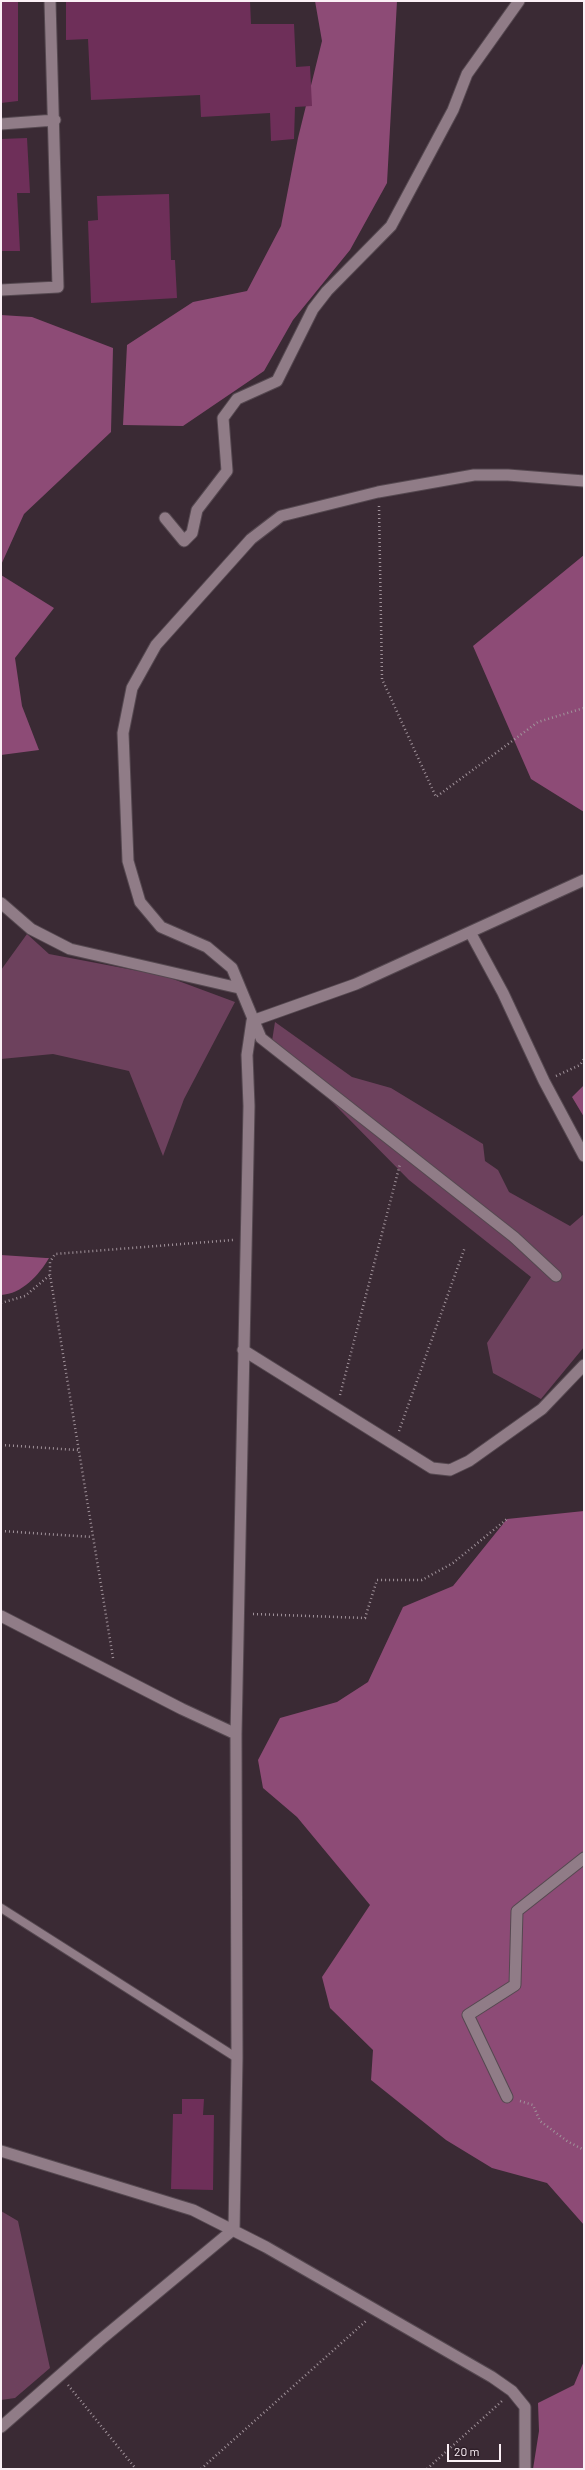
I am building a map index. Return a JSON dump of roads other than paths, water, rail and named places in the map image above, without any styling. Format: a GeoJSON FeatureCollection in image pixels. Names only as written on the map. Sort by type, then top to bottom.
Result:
{"type":"FeatureCollection","features":[{"type":"Feature","properties":{"kind":"street"},"geometry":{"type":"LineString","coordinates":[[1,290],[58,287],[55,120],[50,1]]}},
{"type":"Feature","properties":{"kind":"street"},"geometry":{"type":"LineString","coordinates":[[165,518],[184,541],[192,533],[197,510],[227,471],[223,418],[237,399],[277,381],[313,308],[327,291],[391,226],[453,110],[467,74],[520,1]]}},
{"type":"Feature","properties":{"kind":"street"},"geometry":{"type":"LineString","coordinates":[[1,124],[55,120]]}},
{"type":"Feature","properties":{"kind":"street"},"geometry":{"type":"LineString","coordinates":[[556,1276],[514,1237],[261,1038],[252,1021],[232,968],[207,947],[161,927],[140,902],[128,861],[125,819],[123,733],[132,688],[156,645],[250,538],[281,516],[378,492],[474,476],[508,475],[584,481]]}},
{"type":"Feature","properties":{"kind":"street"},"geometry":{"type":"LineString","coordinates":[[252,1021],[356,984],[584,880]]}},
{"type":"Feature","properties":{"kind":"street"},"geometry":{"type":"LineString","coordinates":[[1,903],[31,929],[70,949],[239,988]]}},
{"type":"Feature","properties":{"kind":"street"},"geometry":{"type":"LineString","coordinates":[[470,932],[503,993],[544,1081],[584,1156]]}},
{"type":"Feature","properties":{"kind":"street"},"geometry":{"type":"LineString","coordinates":[[1,2427],[60,2375],[234,2229],[237,2058],[236,1734],[246,1239],[247,1055],[252,1021]]}},
{"type":"Feature","properties":{"kind":"street"},"geometry":{"type":"LineString","coordinates":[[243,1350],[432,1468],[450,1470],[469,1461],[542,1409],[584,1365]]}},
{"type":"Feature","properties":{"kind":"street"},"geometry":{"type":"LineString","coordinates":[[1,1616],[116,1676],[236,1734]]}},
{"type":"Feature","properties":{"kind":"street"},"geometry":{"type":"LineString","coordinates":[[507,2096],[468,2015],[515,1985],[517,1911],[584,1858]]}},
{"type":"Feature","properties":{"kind":"street"},"geometry":{"type":"LineString","coordinates":[[1,2151],[193,2210],[234,2229],[379,2310],[512,2391],[525,2406],[525,2469]]}},
{"type":"Feature","properties":{"kind":"lane"},"geometry":{"type":"LineString","coordinates":[[1,1908],[237,2058]]}}]}
